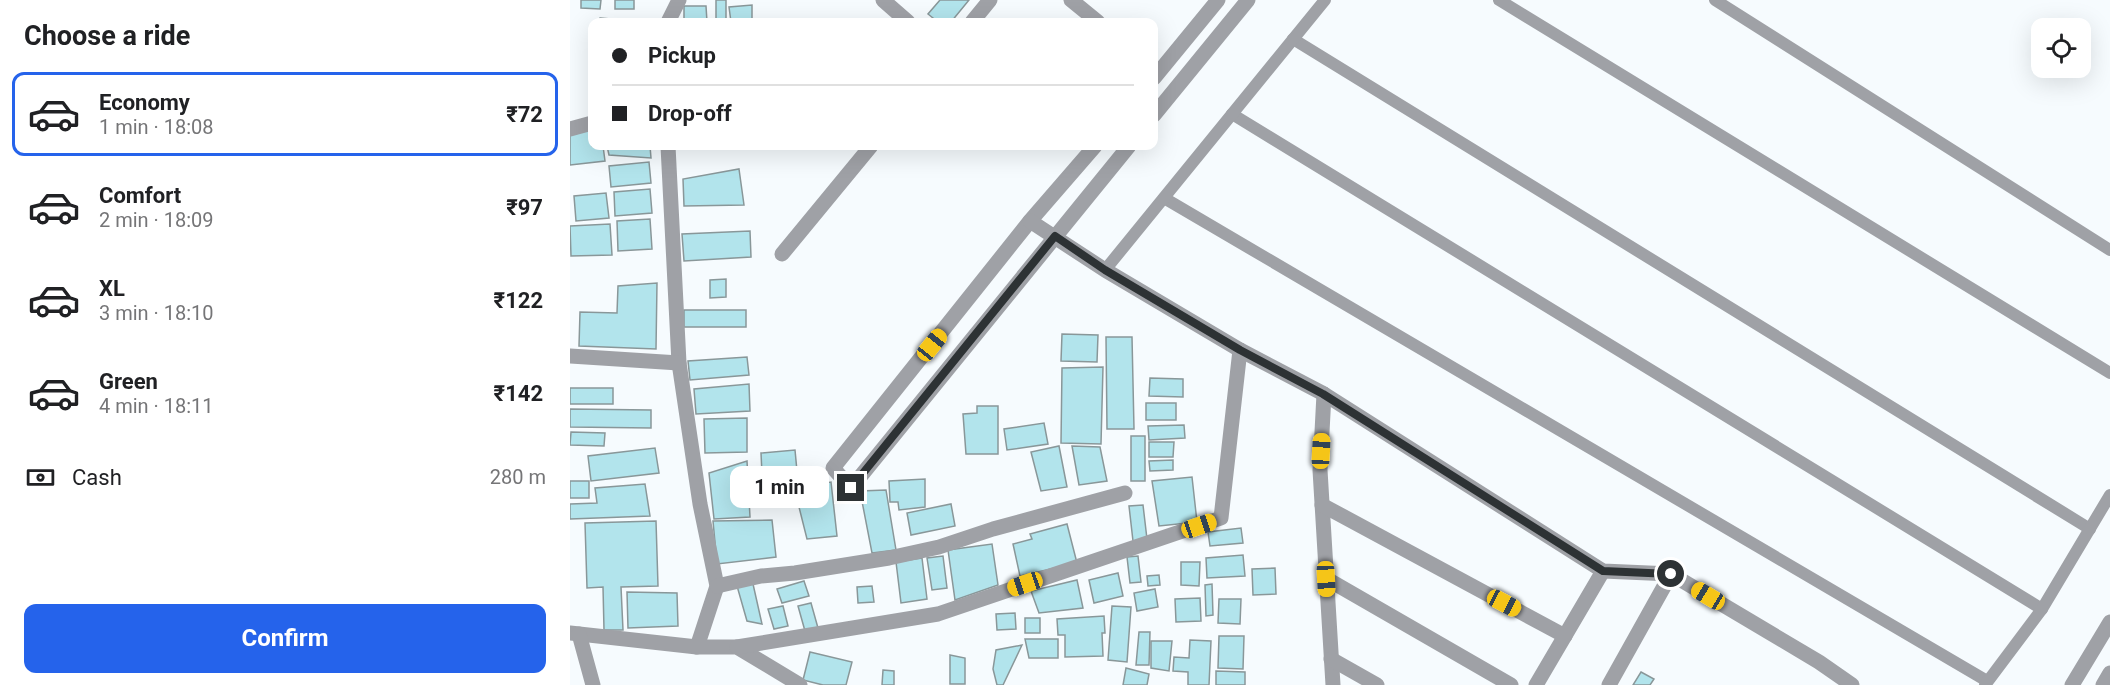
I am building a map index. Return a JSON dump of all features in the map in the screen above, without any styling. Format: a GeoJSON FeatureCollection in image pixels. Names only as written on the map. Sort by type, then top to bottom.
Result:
{"type":"FeatureCollection","features":[{"type":"Feature","properties":{"kind":"street"},"geometry":{"type":"LineString","coordinates":[[670,18],[678,0]]}},
{"type":"Feature","properties":{"kind":"street"},"geometry":{"type":"LineString","coordinates":[[883,0],[903,18]]}},
{"type":"Feature","properties":{"kind":"street"},"geometry":{"type":"LineString","coordinates":[[975,18],[990,0]]}},
{"type":"Feature","properties":{"kind":"street"},"geometry":{"type":"LineString","coordinates":[[1071,0],[1093,18]]}},
{"type":"Feature","properties":{"kind":"street"},"geometry":{"type":"LineString","coordinates":[[1158,70],[1218,0]]}},
{"type":"Feature","properties":{"kind":"street"},"geometry":{"type":"LineString","coordinates":[[1158,110],[1248,0]]}},
{"type":"Feature","properties":{"kind":"street"},"geometry":{"type":"LineString","coordinates":[[570,129],[588,124]]}},
{"type":"Feature","properties":{"kind":"street"},"geometry":{"type":"LineString","coordinates":[[668,150],[679,363],[700,504],[717,586],[697,647]]}},
{"type":"Feature","properties":{"kind":"street"},"geometry":{"type":"LineString","coordinates":[[782,254],[868,150]]}},
{"type":"Feature","properties":{"kind":"street"},"geometry":{"type":"LineString","coordinates":[[1092,150],[1030,221],[833,468],[851,488],[1126,150]]}},
{"type":"Feature","properties":{"kind":"street"},"geometry":{"type":"LineString","coordinates":[[1030,221],[1105,270],[1240,350],[1323,394],[1603,571],[1671,574],[1819,662],[1852,685]]}},
{"type":"Feature","properties":{"kind":"street"},"geometry":{"type":"LineString","coordinates":[[593,685],[575,634],[697,647],[737,647],[938,614],[1221,518],[1240,350]]}},
{"type":"Feature","properties":{"kind":"street"},"geometry":{"type":"LineString","coordinates":[[570,356],[679,363]]}},
{"type":"Feature","properties":{"kind":"street"},"geometry":{"type":"LineString","coordinates":[[1323,394],[1320,470],[1332,685]]}},
{"type":"Feature","properties":{"kind":"street"},"geometry":{"type":"LineString","coordinates":[[717,586],[761,576],[889,558],[939,547],[1004,526],[1125,493]]}},
{"type":"Feature","properties":{"kind":"street"},"geometry":{"type":"LineString","coordinates":[[1322,505],[1565,636]]}},
{"type":"Feature","properties":{"kind":"street"},"geometry":{"type":"LineString","coordinates":[[1536,685],[1603,571]]}},
{"type":"Feature","properties":{"kind":"street"},"geometry":{"type":"LineString","coordinates":[[1609,685],[1671,574]]}},
{"type":"Feature","properties":{"kind":"street"},"geometry":{"type":"LineString","coordinates":[[1326,579],[1511,685]]}},
{"type":"Feature","properties":{"kind":"street"},"geometry":{"type":"LineString","coordinates":[[2072,685],[2110,622]]}},
{"type":"Feature","properties":{"kind":"street"},"geometry":{"type":"LineString","coordinates":[[737,647],[800,685]]}},
{"type":"Feature","properties":{"kind":"street"},"geometry":{"type":"LineString","coordinates":[[1331,659],[1377,685]]}},
{"type":"Feature","properties":{"kind":"street"},"geometry":{"type":"LineString","coordinates":[[2103,685],[2110,673]]}},
{"type":"Feature","properties":{"kind":"lane"},"geometry":{"type":"LineString","coordinates":[[1105,270],[1325,0]]}},
{"type":"Feature","properties":{"kind":"lane"},"geometry":{"type":"LineString","coordinates":[[1499,0],[2110,373]]}},
{"type":"Feature","properties":{"kind":"lane"},"geometry":{"type":"LineString","coordinates":[[1715,0],[2110,250]]}},
{"type":"Feature","properties":{"kind":"lane"},"geometry":{"type":"LineString","coordinates":[[1293,39],[2090,529]]}},
{"type":"Feature","properties":{"kind":"lane"},"geometry":{"type":"LineString","coordinates":[[1232,114],[2042,609]]}},
{"type":"Feature","properties":{"kind":"lane"},"geometry":{"type":"LineString","coordinates":[[1164,198],[1986,683],[2042,609],[2110,495]]}},
{"type":"Feature","properties":{"kind":"building"},"geometry":{"type":"Polygon","coordinates":[[[581,0],[601,0],[600,9],[581,8],[581,0]]]}},
{"type":"Feature","properties":{"kind":"building"},"geometry":{"type":"Polygon","coordinates":[[[615,0],[634,0],[634,9],[615,9],[615,0]]]}},
{"type":"Feature","properties":{"kind":"building"},"geometry":{"type":"Polygon","coordinates":[[[716,0],[726,0],[726,18],[716,18],[716,0]]]}},
{"type":"Feature","properties":{"kind":"building"},"geometry":{"type":"Polygon","coordinates":[[[940,0],[969,0],[954,18],[933,18],[928,14],[940,0]]]}},
{"type":"Feature","properties":{"kind":"building"},"geometry":{"type":"Polygon","coordinates":[[[752,5],[752,18],[730,18],[729,7],[752,5]]]}},
{"type":"Feature","properties":{"kind":"building"},"geometry":{"type":"Polygon","coordinates":[[[684,6],[706,6],[707,18],[684,18],[684,6]]]}},
{"type":"Feature","properties":{"kind":"building"},"geometry":{"type":"Polygon","coordinates":[[[588,131],[588,150],[604,150],[605,161],[570,165],[570,133],[588,131]]]}},
{"type":"Feature","properties":{"kind":"building"},"geometry":{"type":"Polygon","coordinates":[[[608,150],[650,150],[651,158],[609,155],[608,150]]]}},
{"type":"Feature","properties":{"kind":"building"},"geometry":{"type":"Polygon","coordinates":[[[649,162],[651,183],[611,187],[609,166],[649,162]]]}},
{"type":"Feature","properties":{"kind":"building"},"geometry":{"type":"Polygon","coordinates":[[[739,169],[744,205],[684,206],[683,179],[739,169]]]}},
{"type":"Feature","properties":{"kind":"building"},"geometry":{"type":"Polygon","coordinates":[[[650,189],[652,213],[615,216],[614,192],[650,189]]]}},
{"type":"Feature","properties":{"kind":"building"},"geometry":{"type":"Polygon","coordinates":[[[606,193],[609,218],[576,221],[574,196],[606,193]]]}},
{"type":"Feature","properties":{"kind":"building"},"geometry":{"type":"Polygon","coordinates":[[[650,219],[652,249],[618,251],[617,221],[650,219]]]}},
{"type":"Feature","properties":{"kind":"building"},"geometry":{"type":"Polygon","coordinates":[[[610,224],[612,255],[571,256],[570,226],[610,224]]]}},
{"type":"Feature","properties":{"kind":"building"},"geometry":{"type":"Polygon","coordinates":[[[750,231],[751,257],[684,261],[682,234],[750,231]]]}},
{"type":"Feature","properties":{"kind":"building"},"geometry":{"type":"Polygon","coordinates":[[[726,279],[726,297],[710,298],[710,280],[726,279]]]}},
{"type":"Feature","properties":{"kind":"building"},"geometry":{"type":"Polygon","coordinates":[[[657,283],[656,349],[579,346],[580,312],[617,313],[618,286],[657,283]]]}},
{"type":"Feature","properties":{"kind":"building"},"geometry":{"type":"Polygon","coordinates":[[[684,310],[746,310],[746,327],[684,327],[684,310]]]}},
{"type":"Feature","properties":{"kind":"building"},"geometry":{"type":"Polygon","coordinates":[[[1062,334],[1098,335],[1097,362],[1061,361],[1062,334]]]}},
{"type":"Feature","properties":{"kind":"building"},"geometry":{"type":"Polygon","coordinates":[[[1106,337],[1132,337],[1134,429],[1107,429],[1106,337]]]}},
{"type":"Feature","properties":{"kind":"building"},"geometry":{"type":"Polygon","coordinates":[[[747,357],[749,375],[690,380],[688,361],[747,357]]]}},
{"type":"Feature","properties":{"kind":"building"},"geometry":{"type":"Polygon","coordinates":[[[1103,367],[1101,444],[1061,443],[1062,368],[1103,367]]]}},
{"type":"Feature","properties":{"kind":"building"},"geometry":{"type":"Polygon","coordinates":[[[1150,378],[1183,379],[1183,397],[1149,396],[1150,378]]]}},
{"type":"Feature","properties":{"kind":"building"},"geometry":{"type":"Polygon","coordinates":[[[749,384],[750,411],[696,414],[694,389],[749,384]]]}},
{"type":"Feature","properties":{"kind":"building"},"geometry":{"type":"Polygon","coordinates":[[[570,388],[613,388],[613,404],[570,404],[570,388]]]}},
{"type":"Feature","properties":{"kind":"building"},"geometry":{"type":"Polygon","coordinates":[[[1146,403],[1176,403],[1176,420],[1146,420],[1146,403]]]}},
{"type":"Feature","properties":{"kind":"building"},"geometry":{"type":"Polygon","coordinates":[[[977,406],[998,406],[998,454],[966,454],[963,414],[977,413],[977,406]]]}},
{"type":"Feature","properties":{"kind":"building"},"geometry":{"type":"Polygon","coordinates":[[[570,409],[651,410],[651,428],[570,427],[570,409]]]}},
{"type":"Feature","properties":{"kind":"building"},"geometry":{"type":"Polygon","coordinates":[[[747,418],[747,452],[705,453],[704,419],[747,418]]]}},
{"type":"Feature","properties":{"kind":"building"},"geometry":{"type":"Polygon","coordinates":[[[1044,423],[1048,444],[1007,450],[1004,429],[1044,423]]]}},
{"type":"Feature","properties":{"kind":"building"},"geometry":{"type":"Polygon","coordinates":[[[1184,425],[1185,438],[1149,440],[1148,426],[1184,425]]]}},
{"type":"Feature","properties":{"kind":"building"},"geometry":{"type":"Polygon","coordinates":[[[571,432],[605,433],[604,446],[570,445],[571,432]]]}},
{"type":"Feature","properties":{"kind":"building"},"geometry":{"type":"Polygon","coordinates":[[[1131,436],[1145,436],[1145,481],[1131,481],[1131,436]]]}},
{"type":"Feature","properties":{"kind":"building"},"geometry":{"type":"Polygon","coordinates":[[[1149,442],[1174,442],[1173,457],[1149,457],[1149,442]]]}},
{"type":"Feature","properties":{"kind":"building"},"geometry":{"type":"Polygon","coordinates":[[[1059,446],[1067,487],[1041,491],[1031,452],[1059,446]]]}},
{"type":"Feature","properties":{"kind":"building"},"geometry":{"type":"Polygon","coordinates":[[[1072,446],[1100,447],[1107,481],[1079,485],[1072,446]]]}},
{"type":"Feature","properties":{"kind":"building"},"geometry":{"type":"Polygon","coordinates":[[[655,448],[659,473],[591,481],[588,456],[655,448]]]}},
{"type":"Feature","properties":{"kind":"building"},"geometry":{"type":"Polygon","coordinates":[[[795,450],[797,471],[762,474],[761,453],[795,450]]]}},
{"type":"Feature","properties":{"kind":"building"},"geometry":{"type":"Polygon","coordinates":[[[1173,460],[1173,470],[1150,471],[1149,461],[1173,460]]]}},
{"type":"Feature","properties":{"kind":"building"},"geometry":{"type":"Polygon","coordinates":[[[747,461],[750,517],[714,519],[709,473],[747,461]]]}},
{"type":"Feature","properties":{"kind":"building"},"geometry":{"type":"Polygon","coordinates":[[[1192,477],[1197,522],[1159,526],[1152,481],[1192,477]]]}},
{"type":"Feature","properties":{"kind":"building"},"geometry":{"type":"Polygon","coordinates":[[[925,479],[925,507],[899,510],[898,502],[890,502],[889,481],[925,479]]]}},
{"type":"Feature","properties":{"kind":"building"},"geometry":{"type":"Polygon","coordinates":[[[570,481],[589,481],[589,498],[570,498],[570,481]]]}},
{"type":"Feature","properties":{"kind":"building"},"geometry":{"type":"Polygon","coordinates":[[[831,482],[837,536],[807,539],[796,495],[807,492],[805,486],[831,482]]]}},
{"type":"Feature","properties":{"kind":"building"},"geometry":{"type":"Polygon","coordinates":[[[645,484],[650,516],[570,519],[570,504],[597,503],[595,488],[645,484]]]}},
{"type":"Feature","properties":{"kind":"building"},"geometry":{"type":"Polygon","coordinates":[[[886,490],[896,550],[872,553],[860,491],[886,490]]]}},
{"type":"Feature","properties":{"kind":"building"},"geometry":{"type":"Polygon","coordinates":[[[951,504],[955,526],[911,535],[907,513],[951,504]]]}},
{"type":"Feature","properties":{"kind":"building"},"geometry":{"type":"Polygon","coordinates":[[[1143,505],[1147,539],[1133,541],[1129,506],[1143,505]]]}},
{"type":"Feature","properties":{"kind":"building"},"geometry":{"type":"Polygon","coordinates":[[[772,520],[776,557],[717,564],[713,521],[772,520]]]}},
{"type":"Feature","properties":{"kind":"building"},"geometry":{"type":"Polygon","coordinates":[[[656,521],[658,586],[621,587],[623,630],[604,630],[603,587],[587,588],[585,523],[656,521]]]}},
{"type":"Feature","properties":{"kind":"building"},"geometry":{"type":"Polygon","coordinates":[[[1067,524],[1077,563],[1020,576],[1013,544],[1032,539],[1030,534],[1067,524]]]}},
{"type":"Feature","properties":{"kind":"building"},"geometry":{"type":"Polygon","coordinates":[[[1241,528],[1243,543],[1210,546],[1208,532],[1241,528]]]}},
{"type":"Feature","properties":{"kind":"building"},"geometry":{"type":"Polygon","coordinates":[[[992,544],[998,585],[955,600],[948,550],[992,544]]]}},
{"type":"Feature","properties":{"kind":"building"},"geometry":{"type":"Polygon","coordinates":[[[1243,555],[1245,576],[1207,578],[1206,558],[1243,555]]]}},
{"type":"Feature","properties":{"kind":"building"},"geometry":{"type":"Polygon","coordinates":[[[943,556],[947,588],[932,590],[927,558],[943,556]]]}},
{"type":"Feature","properties":{"kind":"building"},"geometry":{"type":"Polygon","coordinates":[[[1138,556],[1141,582],[1130,583],[1127,557],[1138,556]]]}},
{"type":"Feature","properties":{"kind":"building"},"geometry":{"type":"Polygon","coordinates":[[[922,558],[927,599],[901,603],[896,562],[922,558]]]}},
{"type":"Feature","properties":{"kind":"building"},"geometry":{"type":"Polygon","coordinates":[[[1181,562],[1200,562],[1199,586],[1181,585],[1181,562]]]}},
{"type":"Feature","properties":{"kind":"building"},"geometry":{"type":"Polygon","coordinates":[[[1275,568],[1276,594],[1253,595],[1252,569],[1275,568]]]}},
{"type":"Feature","properties":{"kind":"building"},"geometry":{"type":"Polygon","coordinates":[[[1118,573],[1123,596],[1094,603],[1089,580],[1118,573]]]}},
{"type":"Feature","properties":{"kind":"building"},"geometry":{"type":"Polygon","coordinates":[[[1159,575],[1160,585],[1148,586],[1147,576],[1159,575]]]}},
{"type":"Feature","properties":{"kind":"building"},"geometry":{"type":"Polygon","coordinates":[[[1077,580],[1083,608],[1039,613],[1031,591],[1077,580]]]}},
{"type":"Feature","properties":{"kind":"building"},"geometry":{"type":"Polygon","coordinates":[[[804,581],[809,596],[782,603],[777,589],[804,581]]]}},
{"type":"Feature","properties":{"kind":"building"},"geometry":{"type":"Polygon","coordinates":[[[753,584],[762,624],[747,621],[737,586],[753,584]]]}},
{"type":"Feature","properties":{"kind":"building"},"geometry":{"type":"Polygon","coordinates":[[[1212,584],[1213,615],[1206,616],[1205,585],[1212,584]]]}},
{"type":"Feature","properties":{"kind":"building"},"geometry":{"type":"Polygon","coordinates":[[[872,586],[874,602],[858,603],[857,587],[872,586]]]}},
{"type":"Feature","properties":{"kind":"building"},"geometry":{"type":"Polygon","coordinates":[[[1155,589],[1158,607],[1137,611],[1134,593],[1155,589]]]}},
{"type":"Feature","properties":{"kind":"building"},"geometry":{"type":"Polygon","coordinates":[[[627,592],[677,593],[678,626],[628,628],[627,592]]]}},
{"type":"Feature","properties":{"kind":"building"},"geometry":{"type":"Polygon","coordinates":[[[1200,598],[1201,621],[1176,622],[1175,599],[1200,598]]]}},
{"type":"Feature","properties":{"kind":"building"},"geometry":{"type":"Polygon","coordinates":[[[1219,599],[1241,599],[1240,624],[1218,623],[1219,599]]]}},
{"type":"Feature","properties":{"kind":"building"},"geometry":{"type":"Polygon","coordinates":[[[811,603],[818,628],[805,631],[798,606],[811,603]]]}},
{"type":"Feature","properties":{"kind":"building"},"geometry":{"type":"Polygon","coordinates":[[[783,606],[788,626],[774,629],[768,609],[783,606]]]}},
{"type":"Feature","properties":{"kind":"building"},"geometry":{"type":"Polygon","coordinates":[[[1112,606],[1131,607],[1127,662],[1108,660],[1112,606]]]}},
{"type":"Feature","properties":{"kind":"building"},"geometry":{"type":"Polygon","coordinates":[[[1015,613],[1016,629],[997,630],[996,614],[1015,613]]]}},
{"type":"Feature","properties":{"kind":"building"},"geometry":{"type":"Polygon","coordinates":[[[1104,616],[1103,656],[1065,657],[1065,635],[1058,635],[1057,619],[1104,616]]]}},
{"type":"Feature","properties":{"kind":"building"},"geometry":{"type":"Polygon","coordinates":[[[1025,618],[1040,618],[1040,633],[1025,633],[1025,618]]]}},
{"type":"Feature","properties":{"kind":"building"},"geometry":{"type":"Polygon","coordinates":[[[1139,632],[1150,632],[1149,665],[1136,665],[1139,632]]]}},
{"type":"Feature","properties":{"kind":"building"},"geometry":{"type":"Polygon","coordinates":[[[1219,636],[1244,636],[1243,669],[1218,668],[1219,636]]]}},
{"type":"Feature","properties":{"kind":"building"},"geometry":{"type":"Polygon","coordinates":[[[1025,639],[1058,639],[1058,658],[1029,658],[1025,639]]]}},
{"type":"Feature","properties":{"kind":"building"},"geometry":{"type":"Polygon","coordinates":[[[1190,640],[1211,641],[1209,685],[1188,685],[1188,672],[1173,671],[1174,657],[1189,658],[1190,640]]]}},
{"type":"Feature","properties":{"kind":"building"},"geometry":{"type":"Polygon","coordinates":[[[1151,641],[1172,641],[1169,671],[1151,668],[1151,641]]]}},
{"type":"Feature","properties":{"kind":"building"},"geometry":{"type":"Polygon","coordinates":[[[1022,645],[1003,685],[997,685],[993,669],[996,650],[1022,645]]]}},
{"type":"Feature","properties":{"kind":"building"},"geometry":{"type":"Polygon","coordinates":[[[810,652],[852,662],[846,685],[823,685],[803,680],[810,652]]]}},
{"type":"Feature","properties":{"kind":"building"},"geometry":{"type":"Polygon","coordinates":[[[950,655],[965,658],[965,684],[950,684],[950,655]]]}},
{"type":"Feature","properties":{"kind":"building"},"geometry":{"type":"Polygon","coordinates":[[[1126,668],[1149,674],[1147,685],[1123,685],[1126,668]]]}},
{"type":"Feature","properties":{"kind":"building"},"geometry":{"type":"Polygon","coordinates":[[[883,670],[894,671],[894,685],[882,685],[883,670]]]}},
{"type":"Feature","properties":{"kind":"building"},"geometry":{"type":"Polygon","coordinates":[[[1216,671],[1245,672],[1245,685],[1216,685],[1216,671]]]}},
{"type":"Feature","properties":{"kind":"building"},"geometry":{"type":"Polygon","coordinates":[[[1641,672],[1654,679],[1650,685],[1633,685],[1641,672]]]}},
{"type":"Feature","properties":{"kind":"route"},"geometry":{"type":"LineString","coordinates":[[851,488],[1055,236],[1105,270],[1240,350],[1323,394],[1603,571],[1671,574]]}}]}
